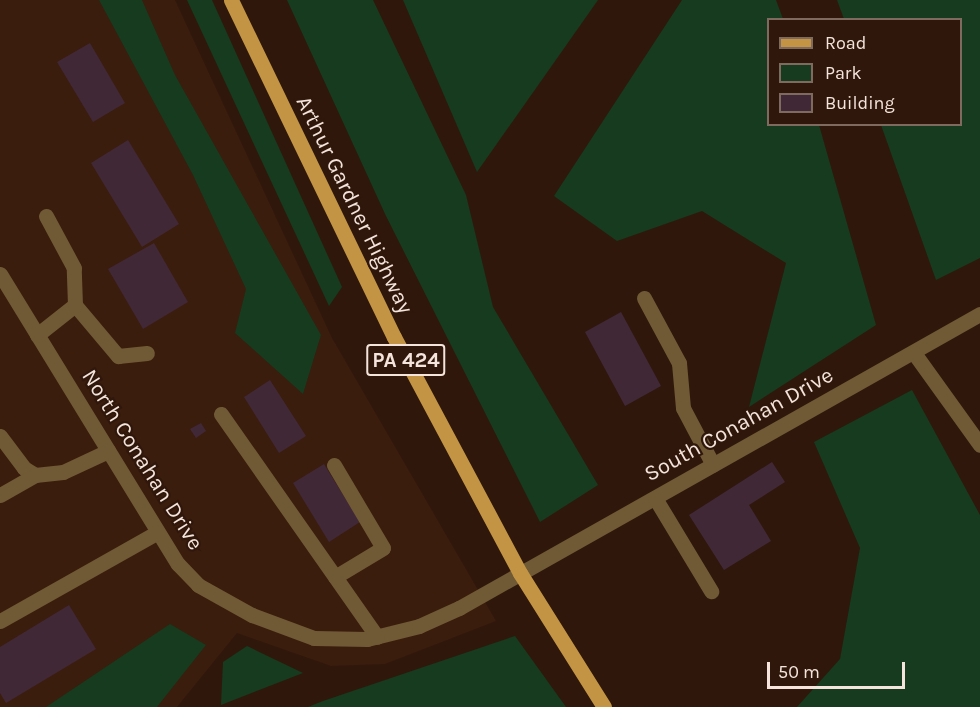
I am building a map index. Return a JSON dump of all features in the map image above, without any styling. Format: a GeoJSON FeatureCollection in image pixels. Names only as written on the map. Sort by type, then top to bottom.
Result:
{"type":"FeatureCollection","features":[{"type":"Feature","properties":{"kind":"main road","name":"Arthur Gardner Highway"},"geometry":{"type":"LineString","coordinates":[[231,0],[394,337],[520,573],[604,707]]}},
{"type":"Feature","properties":{"kind":"street"},"geometry":{"type":"LineString","coordinates":[[46,216],[74,268],[75,305],[118,356],[147,353]]}},
{"type":"Feature","properties":{"kind":"street","name":"North Conahan Drive"},"geometry":{"type":"LineString","coordinates":[[0,274],[178,564],[198,585],[252,615],[314,638],[377,637],[439,617],[520,573]]}},
{"type":"Feature","properties":{"kind":"street"},"geometry":{"type":"LineString","coordinates":[[644,298],[679,363],[683,408],[713,465]]}},
{"type":"Feature","properties":{"kind":"street"},"geometry":{"type":"LineString","coordinates":[[37,335],[75,305]]}},
{"type":"Feature","properties":{"kind":"street","name":"South Conahan Drive"},"geometry":{"type":"LineString","coordinates":[[520,573],[980,314]]}},
{"type":"Feature","properties":{"kind":"street"},"geometry":{"type":"LineString","coordinates":[[914,353],[980,445]]}},
{"type":"Feature","properties":{"kind":"street"},"geometry":{"type":"LineString","coordinates":[[221,414],[377,637]]}},
{"type":"Feature","properties":{"kind":"street"},"geometry":{"type":"LineString","coordinates":[[0,436],[24,468],[35,475]]}},
{"type":"Feature","properties":{"kind":"street"},"geometry":{"type":"LineString","coordinates":[[0,495],[35,475],[63,472],[108,451]]}},
{"type":"Feature","properties":{"kind":"street"},"geometry":{"type":"LineString","coordinates":[[334,465],[382,548],[335,577]]}},
{"type":"Feature","properties":{"kind":"street"},"geometry":{"type":"LineString","coordinates":[[655,498],[711,591]]}},
{"type":"Feature","properties":{"kind":"street"},"geometry":{"type":"LineString","coordinates":[[0,621],[158,532]]}},
{"type":"Feature","properties":{"kind":"shaded area"},"geometry":{"type":"Polygon","coordinates":[[[0,0],[175,0],[332,338],[496,621],[385,664],[331,666],[237,633],[177,707],[0,707],[0,0]]]}},
{"type":"Feature","properties":{"kind":"green space"},"geometry":{"type":"Polygon","coordinates":[[[99,0],[142,0],[175,75],[321,335],[303,394],[235,333],[246,289],[193,175],[99,0]]]}},
{"type":"Feature","properties":{"kind":"green space"},"geometry":{"type":"Polygon","coordinates":[[[187,0],[212,0],[342,287],[329,306],[187,0]]]}},
{"type":"Feature","properties":{"kind":"green space"},"geometry":{"type":"Polygon","coordinates":[[[287,0],[373,0],[466,195],[493,307],[598,485],[540,522],[386,216],[287,0]]]}},
{"type":"Feature","properties":{"kind":"green space"},"geometry":{"type":"Polygon","coordinates":[[[403,0],[598,0],[477,172],[403,0]]]}},
{"type":"Feature","properties":{"kind":"green space"},"geometry":{"type":"Polygon","coordinates":[[[682,0],[776,0],[783,18],[767,18],[767,126],[819,126],[876,325],[749,407],[786,263],[702,211],[617,241],[554,196],[682,0]]]}},
{"type":"Feature","properties":{"kind":"green space"},"geometry":{"type":"Polygon","coordinates":[[[837,0],[980,0],[980,258],[936,280],[881,126],[962,126],[962,18],[844,18],[837,0]]]}},
{"type":"Feature","properties":{"kind":"green space"},"geometry":{"type":"Polygon","coordinates":[[[912,390],[980,515],[980,707],[797,707],[840,659],[860,548],[814,442],[912,390]]]}},
{"type":"Feature","properties":{"kind":"green space"},"geometry":{"type":"Polygon","coordinates":[[[170,624],[206,645],[157,707],[46,707],[170,624]]]}},
{"type":"Feature","properties":{"kind":"green space"},"geometry":{"type":"Polygon","coordinates":[[[515,636],[566,707],[308,707],[323,701],[515,636]]]}},
{"type":"Feature","properties":{"kind":"green space"},"geometry":{"type":"Polygon","coordinates":[[[247,646],[303,673],[221,705],[223,662],[247,646]]]}},
{"type":"Feature","properties":{"kind":"building"},"geometry":{"type":"Polygon","coordinates":[[[90,43],[125,103],[93,122],[57,62],[90,43]]]}},
{"type":"Feature","properties":{"kind":"building"},"geometry":{"type":"Polygon","coordinates":[[[128,140],[179,224],[142,247],[91,163],[128,140]]]}},
{"type":"Feature","properties":{"kind":"building"},"geometry":{"type":"Polygon","coordinates":[[[154,243],[188,302],[143,329],[108,269],[154,243]]]}},
{"type":"Feature","properties":{"kind":"building"},"geometry":{"type":"Polygon","coordinates":[[[621,312],[661,386],[625,406],[585,332],[621,312]]]}},
{"type":"Feature","properties":{"kind":"building"},"geometry":{"type":"Polygon","coordinates":[[[270,380],[306,436],[279,453],[244,397],[270,380]]]}},
{"type":"Feature","properties":{"kind":"building"},"geometry":{"type":"Polygon","coordinates":[[[201,423],[206,431],[196,438],[190,429],[201,423]]]}},
{"type":"Feature","properties":{"kind":"building"},"geometry":{"type":"Polygon","coordinates":[[[772,462],[785,482],[749,505],[771,541],[724,570],[689,515],[772,462]]]}},
{"type":"Feature","properties":{"kind":"building"},"geometry":{"type":"Polygon","coordinates":[[[324,464],[360,522],[329,542],[293,483],[324,464]]]}},
{"type":"Feature","properties":{"kind":"building"},"geometry":{"type":"Polygon","coordinates":[[[69,605],[96,649],[6,703],[0,693],[0,647],[69,605]]]}}]}
